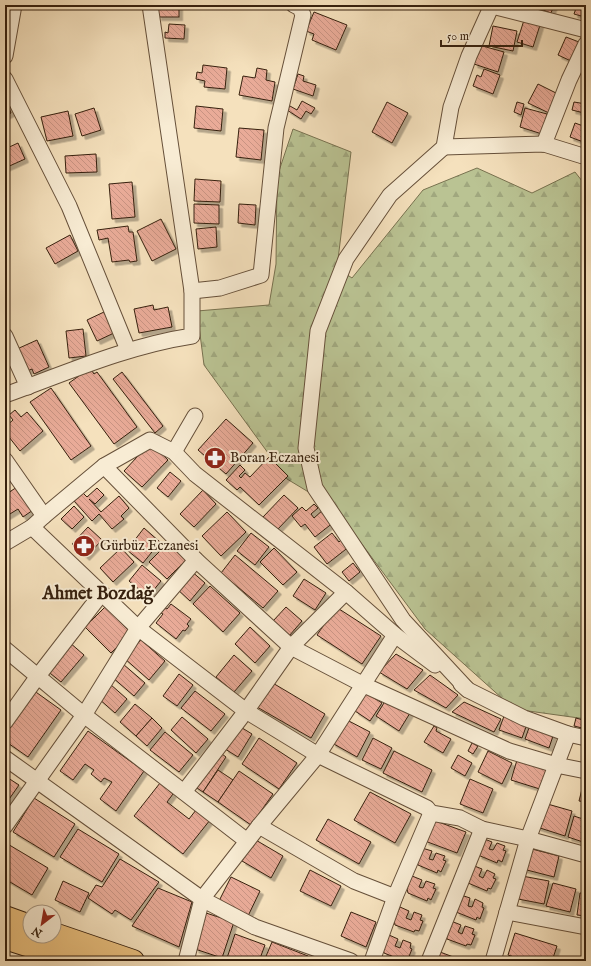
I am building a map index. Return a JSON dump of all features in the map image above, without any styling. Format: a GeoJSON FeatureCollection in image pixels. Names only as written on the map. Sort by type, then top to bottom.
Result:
{"type":"FeatureCollection","features":[{"type":"Feature","properties":{"kind":"highway"},"geometry":{"type":"LineString","coordinates":[[5,917],[22,923]]}},
{"type":"Feature","properties":{"kind":"highway"},"geometry":{"type":"LineString","coordinates":[[62,937],[133,961]]}},
{"type":"Feature","properties":{"kind":"highway"},"geometry":{"type":"LineString","coordinates":[[5,938],[77,961]]}},
{"type":"Feature","properties":{"kind":"street"},"geometry":{"type":"LineString","coordinates":[[5,56],[14,5]]}},
{"type":"Feature","properties":{"kind":"street"},"geometry":{"type":"LineString","coordinates":[[5,395],[128,350],[165,340],[192,336],[192,291],[150,5]]}},
{"type":"Feature","properties":{"kind":"street"},"geometry":{"type":"LineString","coordinates":[[192,291],[220,288],[261,275],[276,128],[303,15],[300,8],[294,5]]}},
{"type":"Feature","properties":{"kind":"street"},"geometry":{"type":"LineString","coordinates":[[468,690],[403,620],[315,488],[306,448],[318,332],[346,259],[390,195],[444,147],[451,107],[469,56],[492,5],[586,30]]}},
{"type":"Feature","properties":{"kind":"street"},"geometry":{"type":"LineString","coordinates":[[544,144],[569,80],[586,44]]}},
{"type":"Feature","properties":{"kind":"street"},"geometry":{"type":"LineString","coordinates":[[5,79],[69,206],[128,350]]}},
{"type":"Feature","properties":{"kind":"street"},"geometry":{"type":"LineString","coordinates":[[444,147],[544,144],[586,157]]}},
{"type":"Feature","properties":{"kind":"street"},"geometry":{"type":"LineString","coordinates":[[5,336],[28,387]]}},
{"type":"Feature","properties":{"kind":"street"},"geometry":{"type":"LineString","coordinates":[[174,452],[195,416]]}},
{"type":"Feature","properties":{"kind":"street"},"geometry":{"type":"LineString","coordinates":[[5,543],[32,527],[104,466],[150,440],[174,452],[195,474],[346,592],[395,635],[468,690],[524,718],[568,734],[586,738]]}},
{"type":"Feature","properties":{"kind":"street"},"geometry":{"type":"LineString","coordinates":[[5,460],[44,516]]}},
{"type":"Feature","properties":{"kind":"street"},"geometry":{"type":"LineString","coordinates":[[104,466],[196,560],[291,647],[364,685],[509,751],[556,765],[586,771]]}},
{"type":"Feature","properties":{"kind":"street"},"geometry":{"type":"LineString","coordinates":[[32,527],[138,628],[246,711],[318,755],[427,808],[431,813],[460,818],[482,829],[528,839],[586,855]]}},
{"type":"Feature","properties":{"kind":"street"},"geometry":{"type":"LineString","coordinates":[[5,826],[84,714],[138,628],[196,560]]}},
{"type":"Feature","properties":{"kind":"street"},"geometry":{"type":"LineString","coordinates":[[184,792],[246,711],[291,647],[346,592]]}},
{"type":"Feature","properties":{"kind":"street"},"geometry":{"type":"LineString","coordinates":[[5,722],[38,676],[102,593]]}},
{"type":"Feature","properties":{"kind":"street"},"geometry":{"type":"LineString","coordinates":[[186,961],[202,899],[259,826],[318,755],[395,635]]}},
{"type":"Feature","properties":{"kind":"street"},"geometry":{"type":"LineString","coordinates":[[5,649],[84,714],[247,841]]}},
{"type":"Feature","properties":{"kind":"street"},"geometry":{"type":"LineString","coordinates":[[493,961],[528,839],[568,734]]}},
{"type":"Feature","properties":{"kind":"street"},"geometry":{"type":"LineString","coordinates":[[5,758],[202,899],[255,926],[351,961]]}},
{"type":"Feature","properties":{"kind":"street"},"geometry":{"type":"LineString","coordinates":[[372,961],[395,897],[431,813]]}},
{"type":"Feature","properties":{"kind":"street"},"geometry":{"type":"LineString","coordinates":[[259,826],[354,881],[395,897]]}},
{"type":"Feature","properties":{"kind":"street"},"geometry":{"type":"LineString","coordinates":[[429,961],[482,829]]}},
{"type":"Feature","properties":{"kind":"street"},"geometry":{"type":"LineString","coordinates":[[507,912],[586,927]]}},
{"type":"Feature","properties":{"kind":"green space"},"geometry":{"type":"Polygon","coordinates":[[[293,129],[351,152],[337,268],[352,278],[423,190],[477,168],[532,193],[575,172],[586,186],[586,719],[514,709],[425,629],[335,508],[287,479],[204,365],[197,311],[269,305],[276,264],[277,177],[293,129]]]}},
{"type":"Feature","properties":{"kind":"building"},"geometry":{"type":"Polygon","coordinates":[[[158,5],[179,5],[179,17],[158,17],[158,5]]]}},
{"type":"Feature","properties":{"kind":"building"},"geometry":{"type":"Polygon","coordinates":[[[529,5],[554,5],[551,13],[529,5]]]}},
{"type":"Feature","properties":{"kind":"building"},"geometry":{"type":"Polygon","coordinates":[[[577,5],[586,5],[586,9],[584,8],[581,16],[574,14],[577,5]]]}},
{"type":"Feature","properties":{"kind":"building"},"geometry":{"type":"Polygon","coordinates":[[[314,12],[347,25],[336,50],[312,40],[314,34],[306,31],[314,12]]]}},
{"type":"Feature","properties":{"kind":"building"},"geometry":{"type":"Polygon","coordinates":[[[525,17],[541,22],[533,47],[517,42],[525,17]]]}},
{"type":"Feature","properties":{"kind":"building"},"geometry":{"type":"Polygon","coordinates":[[[169,24],[185,25],[184,39],[165,38],[165,32],[168,33],[169,24]]]}},
{"type":"Feature","properties":{"kind":"building"},"geometry":{"type":"Polygon","coordinates":[[[493,26],[517,31],[513,51],[489,46],[493,26]]]}},
{"type":"Feature","properties":{"kind":"building"},"geometry":{"type":"Polygon","coordinates":[[[566,37],[579,42],[571,61],[558,55],[566,37]]]}},
{"type":"Feature","properties":{"kind":"building"},"geometry":{"type":"Polygon","coordinates":[[[479,45],[504,52],[498,72],[474,64],[479,45]]]}},
{"type":"Feature","properties":{"kind":"building"},"geometry":{"type":"Polygon","coordinates":[[[203,65],[227,68],[225,89],[204,87],[205,81],[196,79],[197,72],[202,73],[203,65]]]}},
{"type":"Feature","properties":{"kind":"building"},"geometry":{"type":"Polygon","coordinates":[[[257,68],[267,70],[266,80],[275,82],[272,101],[239,95],[243,76],[255,78],[257,68]]]}},
{"type":"Feature","properties":{"kind":"building"},"geometry":{"type":"Polygon","coordinates":[[[484,69],[500,75],[493,94],[473,86],[477,75],[481,77],[484,69]]]}},
{"type":"Feature","properties":{"kind":"building"},"geometry":{"type":"Polygon","coordinates":[[[298,74],[304,76],[303,81],[316,85],[313,96],[293,89],[298,74]]]}},
{"type":"Feature","properties":{"kind":"building"},"geometry":{"type":"Polygon","coordinates":[[[538,84],[558,94],[549,113],[528,103],[538,84]]]}},
{"type":"Feature","properties":{"kind":"building"},"geometry":{"type":"Polygon","coordinates":[[[5,100],[11,113],[5,116],[5,100]]]}},
{"type":"Feature","properties":{"kind":"building"},"geometry":{"type":"Polygon","coordinates":[[[302,101],[315,108],[311,114],[306,111],[301,119],[287,110],[290,106],[297,110],[302,101]]]}},
{"type":"Feature","properties":{"kind":"building"},"geometry":{"type":"Polygon","coordinates":[[[387,102],[408,113],[392,143],[372,132],[387,102]]]}},
{"type":"Feature","properties":{"kind":"building"},"geometry":{"type":"Polygon","coordinates":[[[517,102],[524,104],[521,115],[514,112],[517,102]]]}},
{"type":"Feature","properties":{"kind":"building"},"geometry":{"type":"Polygon","coordinates":[[[574,102],[586,104],[584,113],[572,110],[574,102]]]}},
{"type":"Feature","properties":{"kind":"building"},"geometry":{"type":"Polygon","coordinates":[[[196,106],[223,109],[221,131],[194,128],[196,106]]]}},
{"type":"Feature","properties":{"kind":"building"},"geometry":{"type":"Polygon","coordinates":[[[94,108],[101,130],[82,136],[75,114],[94,108]]]}},
{"type":"Feature","properties":{"kind":"building"},"geometry":{"type":"Polygon","coordinates":[[[525,108],[547,114],[542,134],[520,127],[525,108]]]}},
{"type":"Feature","properties":{"kind":"building"},"geometry":{"type":"Polygon","coordinates":[[[68,111],[73,136],[47,141],[41,117],[68,111]]]}},
{"type":"Feature","properties":{"kind":"building"},"geometry":{"type":"Polygon","coordinates":[[[575,123],[586,127],[586,143],[570,137],[575,123]]]}},
{"type":"Feature","properties":{"kind":"building"},"geometry":{"type":"Polygon","coordinates":[[[239,128],[264,130],[261,160],[236,157],[239,128]]]}},
{"type":"Feature","properties":{"kind":"building"},"geometry":{"type":"Polygon","coordinates":[[[18,143],[25,159],[5,168],[5,149],[18,143]]]}},
{"type":"Feature","properties":{"kind":"building"},"geometry":{"type":"Polygon","coordinates":[[[96,154],[97,172],[66,173],[65,156],[96,154]]]}},
{"type":"Feature","properties":{"kind":"building"},"geometry":{"type":"Polygon","coordinates":[[[195,179],[221,181],[220,202],[194,201],[195,179]]]}},
{"type":"Feature","properties":{"kind":"building"},"geometry":{"type":"Polygon","coordinates":[[[132,182],[135,217],[112,219],[109,184],[132,182]]]}},
{"type":"Feature","properties":{"kind":"building"},"geometry":{"type":"Polygon","coordinates":[[[194,204],[219,205],[219,224],[194,223],[194,204]]]}},
{"type":"Feature","properties":{"kind":"building"},"geometry":{"type":"Polygon","coordinates":[[[239,204],[256,205],[255,225],[238,223],[239,204]]]}},
{"type":"Feature","properties":{"kind":"building"},"geometry":{"type":"Polygon","coordinates":[[[161,219],[176,249],[152,261],[137,231],[161,219]]]}},
{"type":"Feature","properties":{"kind":"building"},"geometry":{"type":"Polygon","coordinates":[[[128,226],[129,232],[133,232],[137,261],[130,262],[129,260],[112,262],[108,238],[99,240],[97,230],[128,226]]]}},
{"type":"Feature","properties":{"kind":"building"},"geometry":{"type":"Polygon","coordinates":[[[216,227],[217,247],[198,249],[196,229],[216,227]]]}},
{"type":"Feature","properties":{"kind":"building"},"geometry":{"type":"Polygon","coordinates":[[[70,235],[78,251],[55,264],[46,248],[70,235]]]}},
{"type":"Feature","properties":{"kind":"building"},"geometry":{"type":"Polygon","coordinates":[[[153,305],[154,310],[168,307],[172,327],[139,333],[134,309],[153,305]]]}},
{"type":"Feature","properties":{"kind":"building"},"geometry":{"type":"Polygon","coordinates":[[[104,312],[114,333],[97,341],[87,320],[104,312]]]}},
{"type":"Feature","properties":{"kind":"building"},"geometry":{"type":"Polygon","coordinates":[[[83,329],[86,356],[69,358],[66,331],[83,329]]]}},
{"type":"Feature","properties":{"kind":"building"},"geometry":{"type":"Polygon","coordinates":[[[37,340],[49,367],[34,374],[32,369],[27,371],[17,349],[37,340]]]}},
{"type":"Feature","properties":{"kind":"building"},"geometry":{"type":"Polygon","coordinates":[[[90,368],[94,374],[97,372],[137,427],[114,444],[69,383],[90,368]]]}},
{"type":"Feature","properties":{"kind":"building"},"geometry":{"type":"Polygon","coordinates":[[[122,372],[163,426],[155,433],[113,379],[122,372]]]}},
{"type":"Feature","properties":{"kind":"building"},"geometry":{"type":"Polygon","coordinates":[[[51,388],[91,446],[71,460],[30,402],[51,388]]]}},
{"type":"Feature","properties":{"kind":"building"},"geometry":{"type":"Polygon","coordinates":[[[15,410],[21,417],[27,412],[43,431],[20,451],[5,432],[5,427],[13,420],[9,415],[15,410]]]}},
{"type":"Feature","properties":{"kind":"building"},"geometry":{"type":"Polygon","coordinates":[[[226,419],[253,443],[226,474],[198,450],[226,419]]]}},
{"type":"Feature","properties":{"kind":"building"},"geometry":{"type":"Polygon","coordinates":[[[150,443],[168,460],[142,487],[124,471],[150,443]]]}},
{"type":"Feature","properties":{"kind":"building"},"geometry":{"type":"Polygon","coordinates":[[[269,457],[288,476],[259,505],[240,487],[237,490],[226,480],[240,465],[245,470],[239,476],[241,478],[245,473],[250,477],[269,457]]]}},
{"type":"Feature","properties":{"kind":"building"},"geometry":{"type":"Polygon","coordinates":[[[170,472],[181,481],[168,497],[157,488],[170,472]]]}},
{"type":"Feature","properties":{"kind":"building"},"geometry":{"type":"Polygon","coordinates":[[[17,487],[33,510],[23,517],[18,509],[5,517],[5,495],[17,487]]]}},
{"type":"Feature","properties":{"kind":"building"},"geometry":{"type":"Polygon","coordinates":[[[97,488],[104,495],[95,504],[89,499],[101,512],[119,496],[129,508],[121,516],[124,519],[112,529],[99,514],[92,521],[74,501],[83,493],[87,497],[97,488]]]}},
{"type":"Feature","properties":{"kind":"building"},"geometry":{"type":"Polygon","coordinates":[[[203,490],[216,504],[194,527],[180,514],[203,490]]]}},
{"type":"Feature","properties":{"kind":"building"},"geometry":{"type":"Polygon","coordinates":[[[284,495],[298,508],[277,530],[263,517],[284,495]]]}},
{"type":"Feature","properties":{"kind":"building"},"geometry":{"type":"Polygon","coordinates":[[[314,504],[318,508],[311,514],[314,518],[324,509],[334,522],[315,537],[305,524],[301,527],[292,516],[302,507],[306,511],[314,504]]]}},
{"type":"Feature","properties":{"kind":"building"},"geometry":{"type":"Polygon","coordinates":[[[74,506],[84,517],[72,529],[61,519],[74,506]]]}},
{"type":"Feature","properties":{"kind":"building"},"geometry":{"type":"Polygon","coordinates":[[[227,512],[246,532],[221,556],[202,536],[227,512]]]}},
{"type":"Feature","properties":{"kind":"building"},"geometry":{"type":"Polygon","coordinates":[[[88,527],[102,540],[86,557],[72,544],[88,527]]]}},
{"type":"Feature","properties":{"kind":"building"},"geometry":{"type":"Polygon","coordinates":[[[144,528],[160,542],[143,563],[127,550],[144,528]]]}},
{"type":"Feature","properties":{"kind":"building"},"geometry":{"type":"Polygon","coordinates":[[[251,533],[269,547],[255,565],[237,551],[251,533]]]}},
{"type":"Feature","properties":{"kind":"building"},"geometry":{"type":"Polygon","coordinates":[[[332,533],[339,542],[343,538],[350,546],[327,564],[314,547],[332,533]]]}},
{"type":"Feature","properties":{"kind":"building"},"geometry":{"type":"Polygon","coordinates":[[[168,543],[186,560],[167,579],[149,562],[168,543]]]}},
{"type":"Feature","properties":{"kind":"building"},"geometry":{"type":"Polygon","coordinates":[[[121,548],[134,562],[113,582],[100,568],[121,548]]]}},
{"type":"Feature","properties":{"kind":"building"},"geometry":{"type":"Polygon","coordinates":[[[274,548],[297,572],[283,585],[260,562],[274,548]]]}},
{"type":"Feature","properties":{"kind":"building"},"geometry":{"type":"Polygon","coordinates":[[[235,555],[278,591],[263,608],[221,573],[235,555]]]}},
{"type":"Feature","properties":{"kind":"building"},"geometry":{"type":"Polygon","coordinates":[[[353,563],[360,572],[349,581],[342,572],[353,563]]]}},
{"type":"Feature","properties":{"kind":"building"},"geometry":{"type":"Polygon","coordinates":[[[142,565],[161,581],[148,597],[129,581],[142,565]]]}},
{"type":"Feature","properties":{"kind":"building"},"geometry":{"type":"Polygon","coordinates":[[[190,570],[205,583],[190,601],[175,587],[190,570]]]}},
{"type":"Feature","properties":{"kind":"building"},"geometry":{"type":"Polygon","coordinates":[[[304,579],[326,593],[315,610],[293,596],[304,579]]]}},
{"type":"Feature","properties":{"kind":"building"},"geometry":{"type":"Polygon","coordinates":[[[210,586],[240,613],[223,632],[193,604],[210,586]]]}},
{"type":"Feature","properties":{"kind":"building"},"geometry":{"type":"Polygon","coordinates":[[[171,604],[191,619],[187,624],[189,626],[185,631],[183,630],[176,639],[156,623],[163,614],[161,613],[171,604]]]}},
{"type":"Feature","properties":{"kind":"building"},"geometry":{"type":"Polygon","coordinates":[[[105,607],[131,633],[111,653],[85,627],[105,607]]]}},
{"type":"Feature","properties":{"kind":"building"},"geometry":{"type":"Polygon","coordinates":[[[286,607],[302,621],[289,636],[273,621],[286,607]]]}},
{"type":"Feature","properties":{"kind":"building"},"geometry":{"type":"Polygon","coordinates":[[[336,607],[381,636],[362,664],[317,635],[336,607]]]}},
{"type":"Feature","properties":{"kind":"building"},"geometry":{"type":"Polygon","coordinates":[[[250,627],[270,646],[255,663],[235,644],[250,627]]]}},
{"type":"Feature","properties":{"kind":"building"},"geometry":{"type":"Polygon","coordinates":[[[141,640],[165,661],[149,680],[124,658],[141,640]]]}},
{"type":"Feature","properties":{"kind":"building"},"geometry":{"type":"Polygon","coordinates":[[[69,642],[84,655],[61,682],[45,669],[69,642]]]}},
{"type":"Feature","properties":{"kind":"building"},"geometry":{"type":"Polygon","coordinates":[[[396,654],[423,670],[407,689],[379,672],[396,654]]]}},
{"type":"Feature","properties":{"kind":"building"},"geometry":{"type":"Polygon","coordinates":[[[234,655],[252,671],[234,692],[216,677],[234,655]]]}},
{"type":"Feature","properties":{"kind":"building"},"geometry":{"type":"Polygon","coordinates":[[[123,664],[145,683],[134,696],[112,677],[123,664]]]}},
{"type":"Feature","properties":{"kind":"building"},"geometry":{"type":"Polygon","coordinates":[[[179,674],[193,685],[177,706],[163,696],[179,674]]]}},
{"type":"Feature","properties":{"kind":"building"},"geometry":{"type":"Polygon","coordinates":[[[430,675],[458,695],[446,708],[414,690],[430,675]]]}},
{"type":"Feature","properties":{"kind":"building"},"geometry":{"type":"Polygon","coordinates":[[[271,682],[325,714],[311,738],[257,707],[271,682]]]}},
{"type":"Feature","properties":{"kind":"building"},"geometry":{"type":"Polygon","coordinates":[[[110,684],[127,699],[115,713],[98,698],[110,684]]]}},
{"type":"Feature","properties":{"kind":"building"},"geometry":{"type":"Polygon","coordinates":[[[33,690],[61,710],[28,757],[5,741],[5,730],[33,690]]]}},
{"type":"Feature","properties":{"kind":"building"},"geometry":{"type":"Polygon","coordinates":[[[195,691],[225,714],[211,731],[181,708],[195,691]]]}},
{"type":"Feature","properties":{"kind":"building"},"geometry":{"type":"Polygon","coordinates":[[[366,693],[382,703],[370,721],[355,711],[366,693]]]}},
{"type":"Feature","properties":{"kind":"building"},"geometry":{"type":"Polygon","coordinates":[[[387,698],[410,713],[399,731],[376,716],[387,698]]]}},
{"type":"Feature","properties":{"kind":"building"},"geometry":{"type":"Polygon","coordinates":[[[464,702],[501,719],[494,732],[452,712],[464,702]]]}},
{"type":"Feature","properties":{"kind":"building"},"geometry":{"type":"Polygon","coordinates":[[[135,704],[152,718],[136,736],[120,722],[135,704]]]}},
{"type":"Feature","properties":{"kind":"building"},"geometry":{"type":"Polygon","coordinates":[[[504,716],[527,724],[522,738],[499,730],[504,716]]]}},
{"type":"Feature","properties":{"kind":"building"},"geometry":{"type":"Polygon","coordinates":[[[182,717],[208,739],[196,753],[171,730],[182,717]]]}},
{"type":"Feature","properties":{"kind":"building"},"geometry":{"type":"Polygon","coordinates":[[[584,717],[586,718],[586,729],[574,726],[576,718],[583,720],[584,717]]]}},
{"type":"Feature","properties":{"kind":"building"},"geometry":{"type":"Polygon","coordinates":[[[152,718],[162,728],[147,746],[136,736],[152,718]]]}},
{"type":"Feature","properties":{"kind":"building"},"geometry":{"type":"Polygon","coordinates":[[[345,719],[370,732],[357,757],[332,743],[345,719]]]}},
{"type":"Feature","properties":{"kind":"building"},"geometry":{"type":"Polygon","coordinates":[[[530,725],[554,733],[549,748],[525,739],[530,725]]]}},
{"type":"Feature","properties":{"kind":"building"},"geometry":{"type":"Polygon","coordinates":[[[239,726],[252,734],[238,757],[225,749],[239,726]]]}},
{"type":"Feature","properties":{"kind":"building"},"geometry":{"type":"Polygon","coordinates":[[[434,726],[437,728],[436,731],[451,739],[443,753],[424,742],[434,726]]]}},
{"type":"Feature","properties":{"kind":"building"},"geometry":{"type":"Polygon","coordinates":[[[88,731],[144,771],[116,811],[100,799],[112,782],[104,778],[101,782],[91,774],[94,770],[85,764],[73,780],[60,771],[88,731]]]}},
{"type":"Feature","properties":{"kind":"building"},"geometry":{"type":"Polygon","coordinates":[[[165,732],[193,755],[179,772],[150,750],[165,732]]]}},
{"type":"Feature","properties":{"kind":"building"},"geometry":{"type":"Polygon","coordinates":[[[259,738],[297,763],[279,789],[242,764],[259,738]]]}},
{"type":"Feature","properties":{"kind":"building"},"geometry":{"type":"Polygon","coordinates":[[[373,738],[392,748],[381,769],[362,760],[373,738]]]}},
{"type":"Feature","properties":{"kind":"building"},"geometry":{"type":"Polygon","coordinates":[[[472,743],[478,746],[473,754],[468,751],[472,743]]]}},
{"type":"Feature","properties":{"kind":"building"},"geometry":{"type":"Polygon","coordinates":[[[218,751],[226,757],[203,792],[194,786],[218,751]]]}},
{"type":"Feature","properties":{"kind":"building"},"geometry":{"type":"Polygon","coordinates":[[[394,751],[432,770],[422,792],[383,773],[394,751]]]}},
{"type":"Feature","properties":{"kind":"building"},"geometry":{"type":"Polygon","coordinates":[[[488,751],[512,763],[502,784],[478,772],[488,751]]]}},
{"type":"Feature","properties":{"kind":"building"},"geometry":{"type":"Polygon","coordinates":[[[458,755],[472,763],[465,776],[451,768],[458,755]]]}},
{"type":"Feature","properties":{"kind":"building"},"geometry":{"type":"Polygon","coordinates":[[[517,760],[549,770],[543,790],[511,780],[517,760]]]}},
{"type":"Feature","properties":{"kind":"building"},"geometry":{"type":"Polygon","coordinates":[[[218,770],[233,780],[218,802],[203,792],[218,770]]]}},
{"type":"Feature","properties":{"kind":"building"},"geometry":{"type":"Polygon","coordinates":[[[239,771],[273,794],[251,825],[218,802],[239,771]]]}},
{"type":"Feature","properties":{"kind":"building"},"geometry":{"type":"Polygon","coordinates":[[[5,776],[19,785],[5,805],[5,776]]]}},
{"type":"Feature","properties":{"kind":"building"},"geometry":{"type":"Polygon","coordinates":[[[470,779],[493,789],[483,813],[460,804],[470,779]]]}},
{"type":"Feature","properties":{"kind":"building"},"geometry":{"type":"Polygon","coordinates":[[[584,781],[586,781],[586,802],[579,801],[584,781]]]}},
{"type":"Feature","properties":{"kind":"building"},"geometry":{"type":"Polygon","coordinates":[[[160,783],[173,794],[167,802],[189,819],[196,810],[210,820],[183,854],[134,816],[160,783]]]}},
{"type":"Feature","properties":{"kind":"building"},"geometry":{"type":"Polygon","coordinates":[[[370,792],[411,814],[395,843],[354,820],[370,792]]]}},
{"type":"Feature","properties":{"kind":"building"},"geometry":{"type":"Polygon","coordinates":[[[34,798],[75,824],[54,857],[13,832],[34,798]]]}},
{"type":"Feature","properties":{"kind":"building"},"geometry":{"type":"Polygon","coordinates":[[[544,803],[572,811],[565,836],[537,827],[544,803]]]}},
{"type":"Feature","properties":{"kind":"building"},"geometry":{"type":"Polygon","coordinates":[[[574,816],[586,820],[586,843],[568,837],[574,816]]]}},
{"type":"Feature","properties":{"kind":"building"},"geometry":{"type":"Polygon","coordinates":[[[328,819],[371,842],[359,864],[316,840],[328,819]]]}},
{"type":"Feature","properties":{"kind":"building"},"geometry":{"type":"Polygon","coordinates":[[[433,820],[466,832],[457,853],[425,841],[433,820]]]}},
{"type":"Feature","properties":{"kind":"building"},"geometry":{"type":"Polygon","coordinates":[[[78,829],[119,854],[102,882],[60,857],[78,829]]]}},
{"type":"Feature","properties":{"kind":"building"},"geometry":{"type":"Polygon","coordinates":[[[482,838],[492,842],[489,849],[493,850],[497,843],[505,846],[503,850],[506,851],[502,862],[498,860],[497,863],[478,855],[482,838]]]}},
{"type":"Feature","properties":{"kind":"building"},"geometry":{"type":"Polygon","coordinates":[[[254,839],[283,856],[271,878],[242,861],[254,839]]]}},
{"type":"Feature","properties":{"kind":"building"},"geometry":{"type":"Polygon","coordinates":[[[6,843],[48,868],[32,895],[5,879],[6,843]]]}},
{"type":"Feature","properties":{"kind":"building"},"geometry":{"type":"Polygon","coordinates":[[[422,848],[432,851],[429,859],[433,860],[436,853],[445,856],[443,860],[446,861],[441,872],[438,870],[437,873],[418,865],[417,861],[422,848]]]}},
{"type":"Feature","properties":{"kind":"building"},"geometry":{"type":"Polygon","coordinates":[[[528,848],[559,856],[554,877],[523,869],[528,848]]]}},
{"type":"Feature","properties":{"kind":"building"},"geometry":{"type":"Polygon","coordinates":[[[120,859],[159,882],[131,920],[115,910],[112,914],[88,898],[96,885],[102,887],[120,859]]]}},
{"type":"Feature","properties":{"kind":"building"},"geometry":{"type":"Polygon","coordinates":[[[472,865],[482,869],[479,876],[483,878],[487,870],[495,874],[493,878],[496,879],[491,889],[488,888],[487,891],[468,883],[472,865]]]}},
{"type":"Feature","properties":{"kind":"building"},"geometry":{"type":"Polygon","coordinates":[[[310,870],[341,886],[331,906],[300,891],[310,870]]]}},
{"type":"Feature","properties":{"kind":"building"},"geometry":{"type":"Polygon","coordinates":[[[412,876],[422,880],[419,887],[423,888],[426,881],[435,884],[433,888],[436,889],[431,900],[428,898],[427,901],[408,893],[407,889],[412,876]]]}},
{"type":"Feature","properties":{"kind":"building"},"geometry":{"type":"Polygon","coordinates":[[[522,876],[549,881],[544,904],[518,899],[522,876]]]}},
{"type":"Feature","properties":{"kind":"building"},"geometry":{"type":"Polygon","coordinates":[[[231,877],[260,891],[248,916],[219,901],[231,877]]]}},
{"type":"Feature","properties":{"kind":"building"},"geometry":{"type":"Polygon","coordinates":[[[63,881],[89,893],[80,912],[55,900],[63,881]]]}},
{"type":"Feature","properties":{"kind":"building"},"geometry":{"type":"Polygon","coordinates":[[[553,883],[576,889],[570,912],[546,906],[553,883]]]}},
{"type":"Feature","properties":{"kind":"building"},"geometry":{"type":"Polygon","coordinates":[[[158,888],[192,902],[179,947],[132,926],[158,888]]]}},
{"type":"Feature","properties":{"kind":"building"},"geometry":{"type":"Polygon","coordinates":[[[580,893],[586,893],[586,916],[577,915],[580,893]]]}},
{"type":"Feature","properties":{"kind":"building"},"geometry":{"type":"Polygon","coordinates":[[[461,895],[470,898],[468,906],[472,907],[475,899],[483,903],[482,907],[484,908],[480,919],[477,917],[476,920],[456,912],[461,895]]]}},
{"type":"Feature","properties":{"kind":"building"},"geometry":{"type":"Polygon","coordinates":[[[400,907],[409,911],[406,918],[411,920],[414,912],[422,915],[420,920],[423,921],[419,931],[415,930],[414,932],[395,925],[394,921],[400,907]]]}},
{"type":"Feature","properties":{"kind":"building"},"geometry":{"type":"Polygon","coordinates":[[[351,912],[376,922],[366,947],[341,936],[351,912]]]}},
{"type":"Feature","properties":{"kind":"building"},"geometry":{"type":"Polygon","coordinates":[[[206,913],[234,922],[222,958],[195,949],[206,913]]]}},
{"type":"Feature","properties":{"kind":"building"},"geometry":{"type":"Polygon","coordinates":[[[451,921],[461,925],[458,932],[462,934],[465,926],[474,929],[472,934],[475,935],[471,945],[467,944],[466,946],[447,939],[446,934],[451,921]]]}},
{"type":"Feature","properties":{"kind":"building"},"geometry":{"type":"Polygon","coordinates":[[[515,933],[557,946],[552,961],[520,961],[520,959],[508,955],[515,933]]]}},
{"type":"Feature","properties":{"kind":"building"},"geometry":{"type":"Polygon","coordinates":[[[235,934],[265,945],[259,961],[226,961],[235,934]]]}},
{"type":"Feature","properties":{"kind":"building"},"geometry":{"type":"Polygon","coordinates":[[[389,935],[398,939],[395,946],[400,948],[403,940],[411,943],[410,948],[412,949],[408,959],[405,958],[404,961],[384,953],[383,949],[389,935]]]}},
{"type":"Feature","properties":{"kind":"building"},"geometry":{"type":"Polygon","coordinates":[[[272,942],[308,956],[306,961],[264,961],[272,942]]]}},
{"type":"Feature","properties":{"kind":"building"},"geometry":{"type":"Polygon","coordinates":[[[440,952],[464,961],[437,961],[440,952]]]}},
{"type":"Feature","properties":{"kind":"place","name":"Boran Eczanesi"},"geometry":{"type":"Point","coordinates":[215,458]}},
{"type":"Feature","properties":{"kind":"place","name":"Gürbüz Eczanesi"},"geometry":{"type":"Point","coordinates":[84,546]}},
{"type":"Feature","properties":{"kind":"district","name":"Ahmet Bozdağ"},"geometry":{"type":"Point","coordinates":[98,594]}}]}
